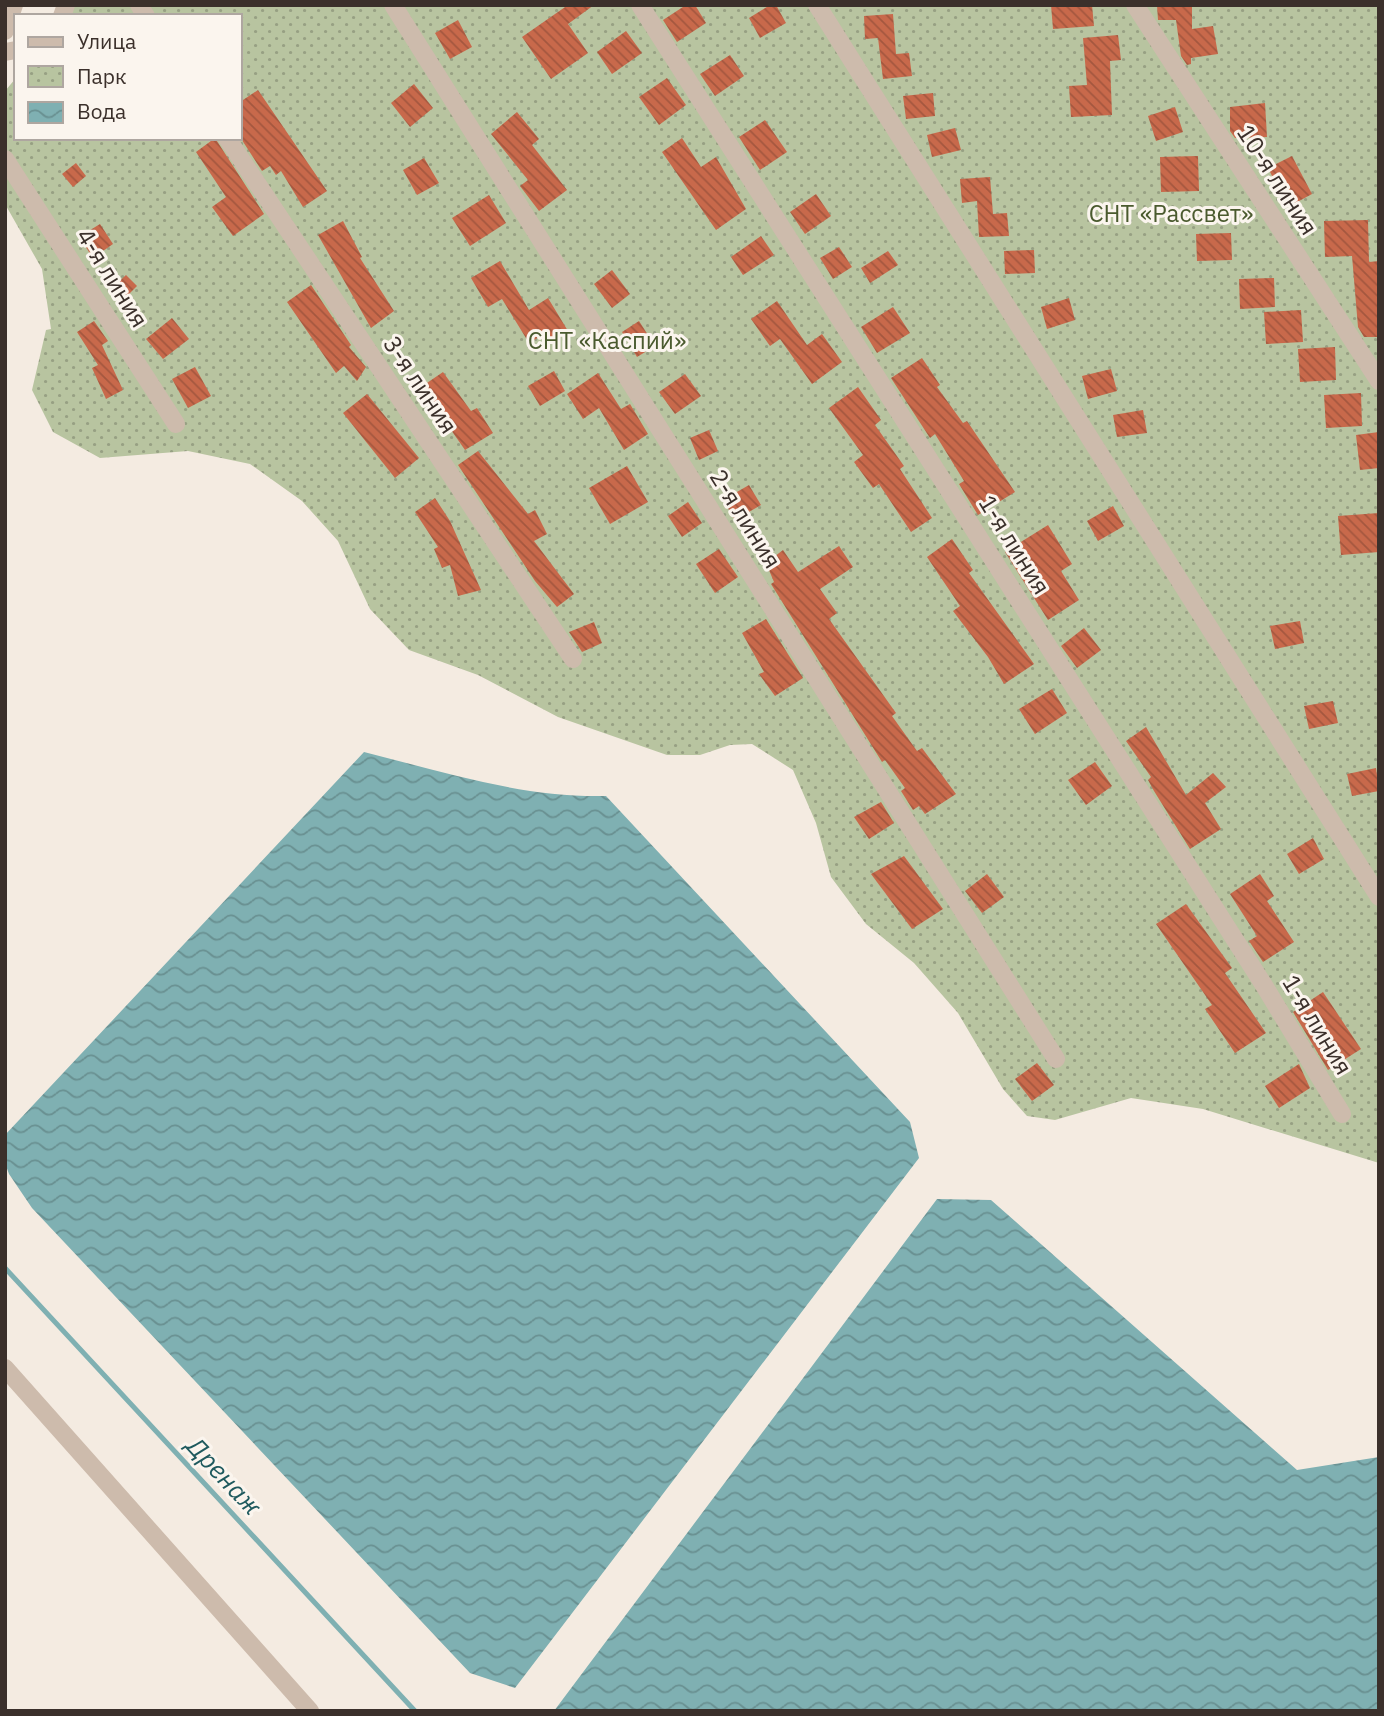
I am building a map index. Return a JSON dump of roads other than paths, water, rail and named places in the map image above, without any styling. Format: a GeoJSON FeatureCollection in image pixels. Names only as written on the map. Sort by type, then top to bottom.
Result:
{"type":"FeatureCollection","features":[{"type":"Feature","properties":{"kind":"street"},"geometry":{"type":"LineString","coordinates":[[5,31],[14,5]]}},
{"type":"Feature","properties":{"kind":"street","name":"2-я линия"},"geometry":{"type":"LineString","coordinates":[[393,5],[1056,1059]]}},
{"type":"Feature","properties":{"kind":"street","name":"1-я линия"},"geometry":{"type":"LineString","coordinates":[[640,5],[1258,975],[1342,1114]]}},
{"type":"Feature","properties":{"kind":"street"},"geometry":{"type":"LineString","coordinates":[[817,5],[1379,897]]}},
{"type":"Feature","properties":{"kind":"street","name":"10-я линия"},"geometry":{"type":"LineString","coordinates":[[1135,5],[1379,381]]}},
{"type":"Feature","properties":{"kind":"street","name":"3-я линия"},"geometry":{"type":"LineString","coordinates":[[228,140],[573,659]]}},
{"type":"Feature","properties":{"kind":"street","name":"4-я линия"},"geometry":{"type":"LineString","coordinates":[[5,159],[176,424]]}},
{"type":"Feature","properties":{"kind":"street"},"geometry":{"type":"LineString","coordinates":[[5,1368],[310,1711]]}},
{"type":"Feature","properties":{"kind":"water"},"geometry":{"type":"Polygon","coordinates":[[[364,752],[514,788],[575,796],[606,796],[910,1122],[919,1158],[515,1688],[470,1673],[32,1208],[9,1174],[5,1163],[5,1135],[364,752]]]}},
{"type":"Feature","properties":{"kind":"water"},"geometry":{"type":"Polygon","coordinates":[[[937,1199],[991,1200],[1297,1470],[1379,1457],[1379,1711],[554,1711],[937,1199]]]}},
{"type":"Feature","properties":{"kind":"waterway","name":"Дренаж"},"geometry":{"type":"LineString","coordinates":[[5,1268],[415,1711]]}},
{"type":"Feature","properties":{"kind":"park label","name":"СНТ «Рассвет»"},"geometry":{"type":"Point","coordinates":[1171,214]}},
{"type":"Feature","properties":{"kind":"park label","name":"СНТ «Каспий»"},"geometry":{"type":"Point","coordinates":[607,341]}}]}
